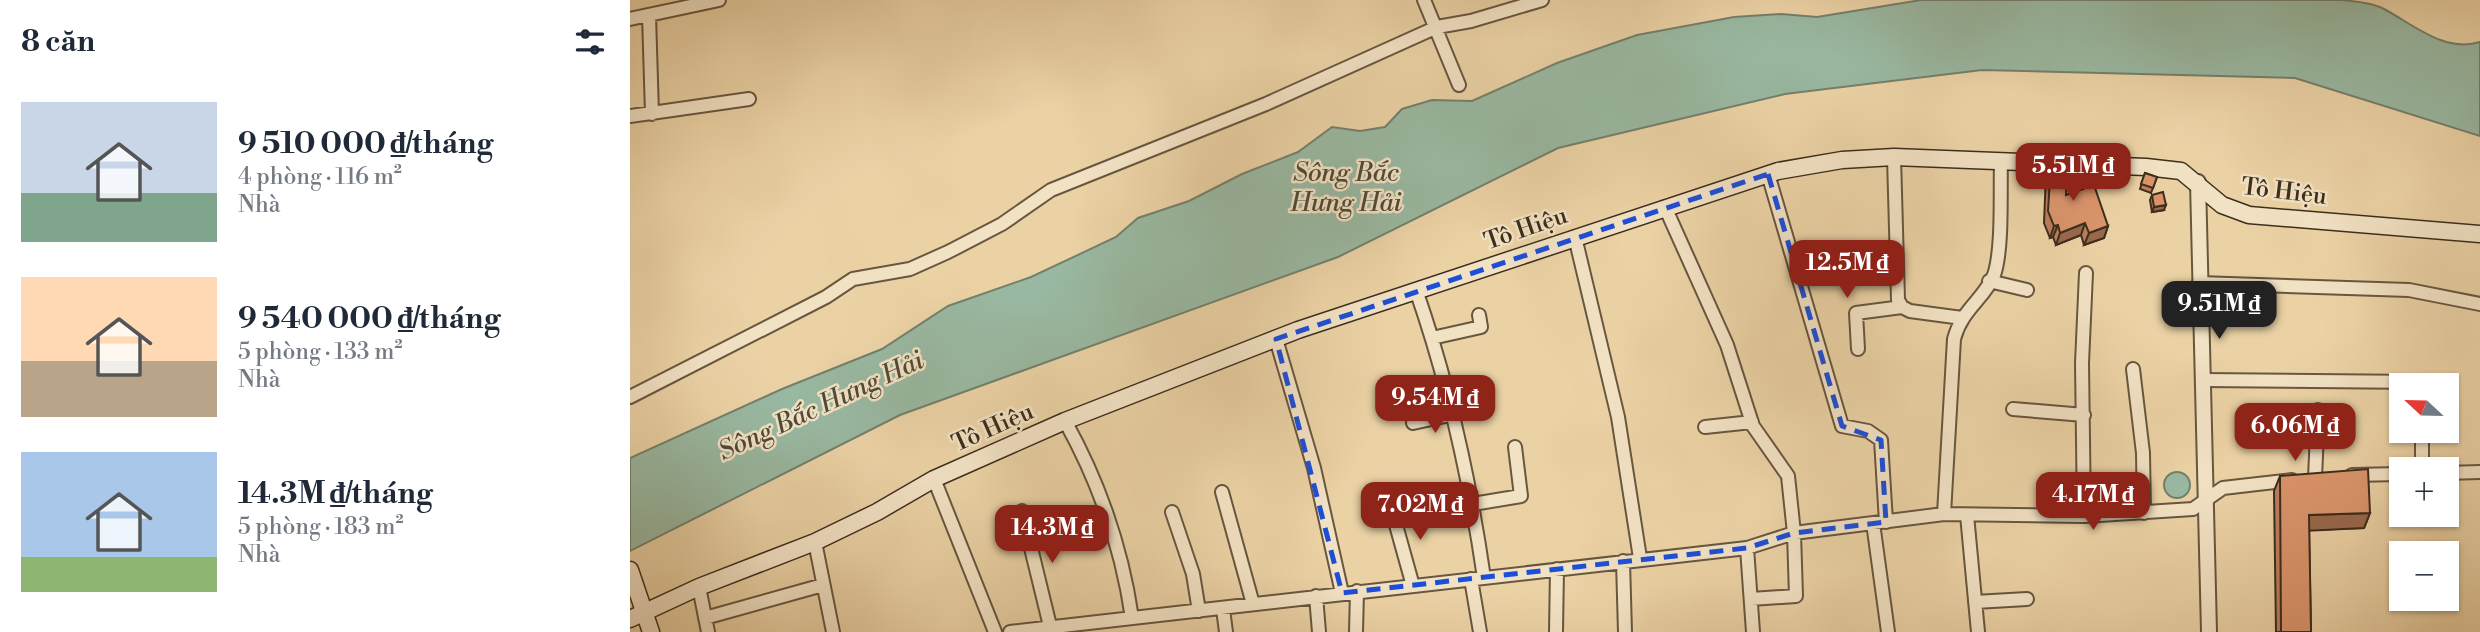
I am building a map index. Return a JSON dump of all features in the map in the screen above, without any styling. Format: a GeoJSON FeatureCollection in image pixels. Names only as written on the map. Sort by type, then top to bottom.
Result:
{"type":"FeatureCollection","features":[{"type":"Feature","properties":{"kind":"main road","name":"Tô Hiệu"},"geometry":{"type":"LineString","coordinates":[[637,616],[699,587],[815,542],[877,512],[934,479],[1065,421],[1276,339],[1768,174],[1842,160],[1894,157],[2181,170],[2222,205],[2249,215],[2480,233]]}},
{"type":"Feature","properties":{"kind":"main road"},"geometry":{"type":"LineString","coordinates":[[630,570],[636,591],[637,616],[651,632]]}},
{"type":"Feature","properties":{"kind":"street"},"geometry":{"type":"LineString","coordinates":[[630,19],[719,0]]}},
{"type":"Feature","properties":{"kind":"street"},"geometry":{"type":"LineString","coordinates":[[1424,0],[1459,85]]}},
{"type":"Feature","properties":{"kind":"street"},"geometry":{"type":"LineString","coordinates":[[630,397],[827,297],[853,279],[910,269],[936,258],[1002,224],[1051,190],[1266,104],[1437,27],[1471,21],[1542,0]]}},
{"type":"Feature","properties":{"kind":"street"},"geometry":{"type":"LineString","coordinates":[[649,15],[652,114]]}},
{"type":"Feature","properties":{"kind":"street"},"geometry":{"type":"LineString","coordinates":[[630,116],[749,100]]}},
{"type":"Feature","properties":{"kind":"street"},"geometry":{"type":"LineString","coordinates":[[1894,157],[1898,300],[1902,307]]}},
{"type":"Feature","properties":{"kind":"street"},"geometry":{"type":"LineString","coordinates":[[1944,514],[1954,339],[1962,318],[1994,276],[2001,211],[2001,162]]}},
{"type":"Feature","properties":{"kind":"street"},"geometry":{"type":"LineString","coordinates":[[1768,174],[1842,426],[1868,431],[1881,440],[1880,523],[1888,632]]}},
{"type":"Feature","properties":{"kind":"street"},"geometry":{"type":"LineString","coordinates":[[2198,182],[2209,632]]}},
{"type":"Feature","properties":{"kind":"street"},"geometry":{"type":"LineString","coordinates":[[1665,207],[1727,345],[1752,422],[1787,476],[1794,533],[1796,596],[1751,599]]}},
{"type":"Feature","properties":{"kind":"street"},"geometry":{"type":"LineString","coordinates":[[1575,237],[1618,417],[1640,558]]}},
{"type":"Feature","properties":{"kind":"street"},"geometry":{"type":"LineString","coordinates":[[2084,516],[2082,363],[2086,273]]}},
{"type":"Feature","properties":{"kind":"street"},"geometry":{"type":"LineString","coordinates":[[1989,281],[2027,290]]}},
{"type":"Feature","properties":{"kind":"street"},"geometry":{"type":"LineString","coordinates":[[2199,283],[2409,289],[2480,304]]}},
{"type":"Feature","properties":{"kind":"street"},"geometry":{"type":"LineString","coordinates":[[1416,290],[1432,338],[1473,504],[1480,632]]}},
{"type":"Feature","properties":{"kind":"street"},"geometry":{"type":"LineString","coordinates":[[1858,349],[1856,313],[1902,307],[1962,318]]}},
{"type":"Feature","properties":{"kind":"street"},"geometry":{"type":"LineString","coordinates":[[1432,338],[1481,327],[1479,315]]}},
{"type":"Feature","properties":{"kind":"street"},"geometry":{"type":"LineString","coordinates":[[1276,339],[1314,468],[1342,593]]}},
{"type":"Feature","properties":{"kind":"street"},"geometry":{"type":"LineString","coordinates":[[2133,369],[2143,453],[2144,513]]}},
{"type":"Feature","properties":{"kind":"street"},"geometry":{"type":"LineString","coordinates":[[2202,380],[2389,382]]}},
{"type":"Feature","properties":{"kind":"street"},"geometry":{"type":"LineString","coordinates":[[2012,409],[2084,415]]}},
{"type":"Feature","properties":{"kind":"street"},"geometry":{"type":"LineString","coordinates":[[2318,410],[2327,477]]}},
{"type":"Feature","properties":{"kind":"street"},"geometry":{"type":"LineString","coordinates":[[1413,423],[1450,415]]}},
{"type":"Feature","properties":{"kind":"street"},"geometry":{"type":"LineString","coordinates":[[1065,421],[1099,491],[1126,576],[1127,623]]}},
{"type":"Feature","properties":{"kind":"street"},"geometry":{"type":"LineString","coordinates":[[1705,427],[1752,422]]}},
{"type":"Feature","properties":{"kind":"street"},"geometry":{"type":"LineString","coordinates":[[1473,504],[1521,496],[1519,460],[1515,447]]}},
{"type":"Feature","properties":{"kind":"street"},"geometry":{"type":"LineString","coordinates":[[2459,473],[2480,472]]}},
{"type":"Feature","properties":{"kind":"street"},"geometry":{"type":"LineString","coordinates":[[1010,632],[1050,626],[1097,627],[1357,591],[1747,548],[1794,533],[1944,514],[2084,516],[2193,509],[2223,488],[2327,477],[2389,474]]}},
{"type":"Feature","properties":{"kind":"street"},"geometry":{"type":"LineString","coordinates":[[934,479],[995,632]]}},
{"type":"Feature","properties":{"kind":"street"},"geometry":{"type":"LineString","coordinates":[[1222,492],[1253,604]]}},
{"type":"Feature","properties":{"kind":"street"},"geometry":{"type":"LineString","coordinates":[[1391,507],[1413,586]]}},
{"type":"Feature","properties":{"kind":"street"},"geometry":{"type":"LineString","coordinates":[[1022,511],[1050,626]]}},
{"type":"Feature","properties":{"kind":"street"},"geometry":{"type":"LineString","coordinates":[[1172,512],[1193,574],[1199,611]]}},
{"type":"Feature","properties":{"kind":"street"},"geometry":{"type":"LineString","coordinates":[[1967,515],[1978,632]]}},
{"type":"Feature","properties":{"kind":"street"},"geometry":{"type":"LineString","coordinates":[[815,542],[832,632]]}},
{"type":"Feature","properties":{"kind":"street"},"geometry":{"type":"LineString","coordinates":[[1747,548],[1753,632]]}},
{"type":"Feature","properties":{"kind":"street"},"geometry":{"type":"LineString","coordinates":[[1623,561],[1625,632]]}},
{"type":"Feature","properties":{"kind":"street"},"geometry":{"type":"LineString","coordinates":[[1556,632],[1557,569]]}},
{"type":"Feature","properties":{"kind":"street"},"geometry":{"type":"LineString","coordinates":[[705,618],[824,585]]}},
{"type":"Feature","properties":{"kind":"street"},"geometry":{"type":"LineString","coordinates":[[699,587],[708,632]]}},
{"type":"Feature","properties":{"kind":"street"},"geometry":{"type":"LineString","coordinates":[[1356,632],[1357,591]]}},
{"type":"Feature","properties":{"kind":"street"},"geometry":{"type":"LineString","coordinates":[[1316,596],[1319,632]]}},
{"type":"Feature","properties":{"kind":"street"},"geometry":{"type":"LineString","coordinates":[[1975,601],[2027,598]]}},
{"type":"Feature","properties":{"kind":"street"},"geometry":{"type":"LineString","coordinates":[[1223,609],[1226,632]]}},
{"type":"Feature","properties":{"kind":"highlighted area"},"geometry":{"type":"Polygon","coordinates":[[[1768,174],[1842,426],[1881,440],[1886,522],[1794,533],[1747,548],[1342,593],[1276,339],[1768,174]]]}},
{"type":"Feature","properties":{"kind":"water","name":"Sông Bắc Hưng Hải"},"geometry":{"type":"Polygon","coordinates":[[[1921,0],[2341,0],[2369,4],[2384,9],[2442,41],[2454,44],[2480,42],[2480,136],[2295,78],[1982,70],[1785,94],[1558,148],[1338,257],[900,415],[630,551],[630,458],[782,389],[882,349],[948,306],[1031,277],[1116,237],[1138,218],[1189,201],[1242,174],[1298,152],[1332,127],[1360,131],[1385,127],[1402,109],[1432,100],[1472,101],[1557,63],[1637,35],[1734,17],[1781,14],[1817,17],[1921,0]]]}},
{"type":"Feature","properties":{"kind":"water"},"geometry":{"type":"Polygon","coordinates":[[[2177,472],[2186,476],[2190,485],[2186,494],[2177,498],[2168,494],[2164,485],[2168,476],[2177,472]]]}},
{"type":"Feature","properties":{"kind":"building"},"geometry":{"type":"Polygon","coordinates":[[[2051,162],[2068,162],[2066,195],[2094,185],[2108,226],[2089,233],[2085,223],[2060,233],[2048,211],[2051,162]]]}},
{"type":"Feature","properties":{"kind":"building"},"geometry":{"type":"Polygon","coordinates":[[[2145,173],[2157,177],[2153,188],[2141,184],[2145,173]]]}},
{"type":"Feature","properties":{"kind":"building"},"geometry":{"type":"Polygon","coordinates":[[[2163,192],[2166,205],[2154,207],[2152,195],[2163,192]]]}},
{"type":"Feature","properties":{"kind":"building"},"geometry":{"type":"Polygon","coordinates":[[[2368,469],[2370,513],[2309,515],[2311,632],[2281,632],[2280,476],[2368,469]]]}}]}
